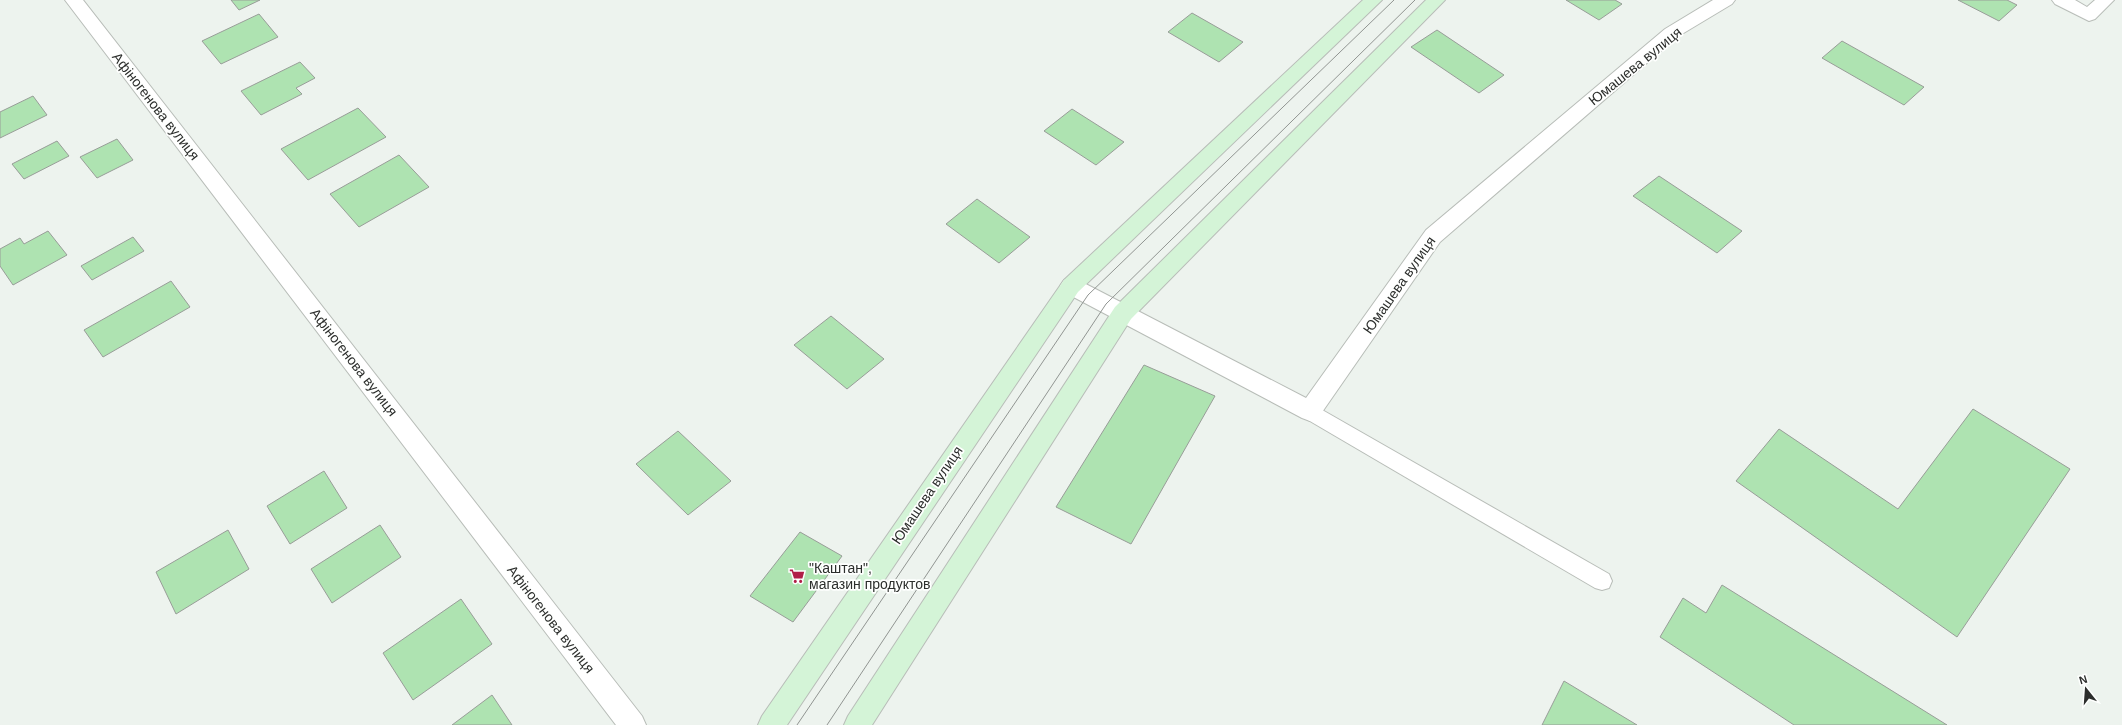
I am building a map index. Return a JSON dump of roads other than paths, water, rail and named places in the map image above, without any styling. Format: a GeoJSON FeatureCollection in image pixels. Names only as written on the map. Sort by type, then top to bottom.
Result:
{"type":"FeatureCollection","features":[{"type":"Feature","properties":{"kind":"main road","name":"Юмашева вулиця"},"geometry":{"type":"LineString","coordinates":[[771,725],[1071,286],[1373,0]]}},
{"type":"Feature","properties":{"kind":"main road"},"geometry":{"type":"LineString","coordinates":[[857,725],[1123,313],[1436,0]]}},
{"type":"Feature","properties":{"kind":"street","name":"Афіногенова вулиця"},"geometry":{"type":"LineString","coordinates":[[74,0],[633,725]]}},
{"type":"Feature","properties":{"kind":"street","name":"Юмашева вулиця"},"geometry":{"type":"LineString","coordinates":[[1310,411],[1433,236],[1671,33],[1726,0]]}},
{"type":"Feature","properties":{"kind":"street"},"geometry":{"type":"LineString","coordinates":[[2060,0],[2089,15],[2105,0]]}},
{"type":"Feature","properties":{"kind":"street"},"geometry":{"type":"LineString","coordinates":[[1071,286],[1310,411]]}},
{"type":"Feature","properties":{"kind":"lane"},"geometry":{"type":"LineString","coordinates":[[1310,411],[1602,581]]}},
{"type":"Feature","properties":{"kind":"tram line"},"geometry":{"type":"LineString","coordinates":[[797,725],[1088,295],[1394,0]]}},
{"type":"Feature","properties":{"kind":"tram line"},"geometry":{"type":"LineString","coordinates":[[827,725],[1106,304],[1415,0]]}},
{"type":"Feature","properties":{"kind":"place","name":"\"Каштан\", магазин продуктов"},"geometry":{"type":"Point","coordinates":[797,576]}}]}
